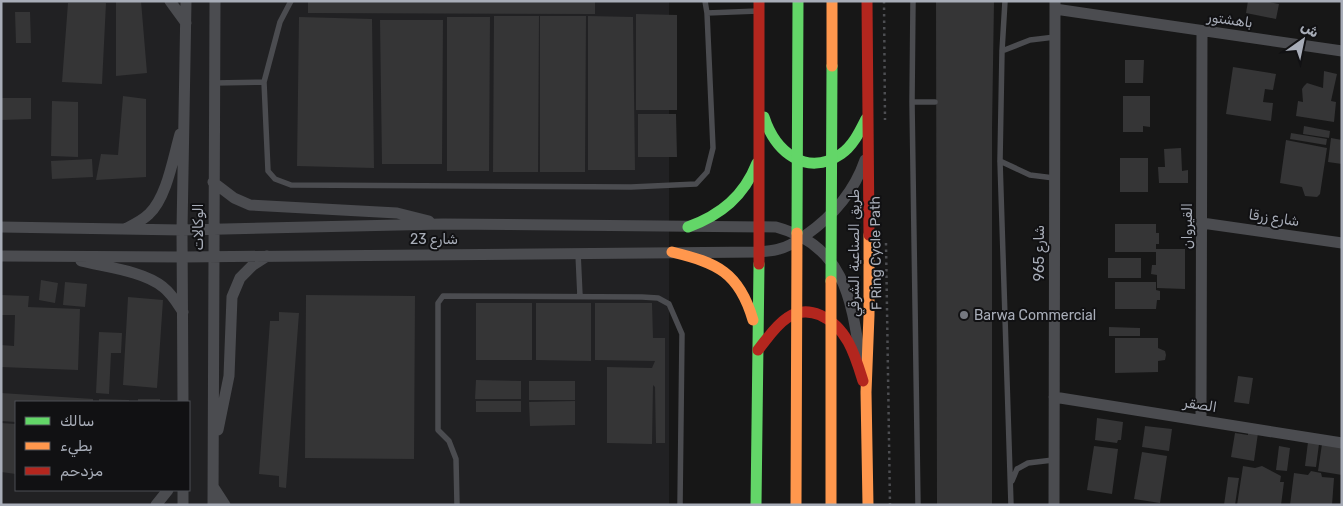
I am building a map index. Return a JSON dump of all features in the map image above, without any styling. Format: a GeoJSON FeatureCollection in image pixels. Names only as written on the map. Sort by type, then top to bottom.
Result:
{"type":"FeatureCollection","features":[{"type":"Feature","properties":{"kind":"main road"},"geometry":{"type":"LineString","coordinates":[[796,505],[798,1]]}},
{"type":"Feature","properties":{"kind":"main road","name":"طريق الصناعية الشرقي"},"geometry":{"type":"LineString","coordinates":[[832,1],[832,505]]}},
{"type":"Feature","properties":{"kind":"main road","name":"طريق الصناعية الشرقي"},"geometry":{"type":"LineString","coordinates":[[867,1],[869,316],[866,392],[868,505]]}},
{"type":"Feature","properties":{"kind":"main road"},"geometry":{"type":"LineString","coordinates":[[755,504],[759,252],[759,6]]}},
{"type":"Feature","properties":{"kind":"main road"},"geometry":{"type":"LineString","coordinates":[[760,97],[768,133],[780,150],[800,161],[822,162],[843,153],[851,145],[867,116]]}},
{"type":"Feature","properties":{"kind":"main road"},"geometry":{"type":"LineString","coordinates":[[688,227],[717,215],[729,206],[749,182],[759,153]]}},
{"type":"Feature","properties":{"kind":"main road"},"geometry":{"type":"LineString","coordinates":[[672,252],[703,260],[718,267],[731,276],[740,286],[747,299],[758,350]]}},
{"type":"Feature","properties":{"kind":"main road"},"geometry":{"type":"LineString","coordinates":[[758,350],[779,325],[794,314],[813,312],[836,324],[844,335],[850,346],[866,392]]}},
{"type":"Feature","properties":{"kind":"street"},"geometry":{"type":"LineString","coordinates":[[170,1],[186,23]]}},
{"type":"Feature","properties":{"kind":"street","name":"الوكالات"},"geometry":{"type":"LineString","coordinates":[[183,401],[182,230],[186,1]]}},
{"type":"Feature","properties":{"kind":"street","name":"الوكالات"},"geometry":{"type":"LineString","coordinates":[[212,505],[215,1]]}},
{"type":"Feature","properties":{"kind":"street","name":"باهشتور"},"geometry":{"type":"LineString","coordinates":[[1055,5],[1202,31],[1342,51]]}},
{"type":"Feature","properties":{"kind":"street","name":"شارع 965"},"geometry":{"type":"LineString","coordinates":[[1054,505],[1055,5]]}},
{"type":"Feature","properties":{"kind":"street","name":"القيروان"},"geometry":{"type":"LineString","coordinates":[[1201,420],[1202,31]]}},
{"type":"Feature","properties":{"kind":"street","name":"الوكالات"},"geometry":{"type":"LineString","coordinates":[[123,230],[149,214],[156,205],[169,175],[185,116]]}},
{"type":"Feature","properties":{"kind":"street","name":"شارع 23"},"geometry":{"type":"LineString","coordinates":[[1,256],[183,258],[759,252],[779,249],[793,244],[820,225],[845,198],[860,175],[868,151]]}},
{"type":"Feature","properties":{"kind":"street","name":"شارع 23"},"geometry":{"type":"LineString","coordinates":[[213,182],[234,198],[250,205],[397,213],[443,224]]}},
{"type":"Feature","properties":{"kind":"street","name":"شارع زرقا"},"geometry":{"type":"LineString","coordinates":[[1202,223],[1342,243]]}},
{"type":"Feature","properties":{"kind":"street","name":"شارع 23"},"geometry":{"type":"LineString","coordinates":[[1,227],[123,230],[213,230],[443,224],[776,227],[803,237],[827,257],[836,270],[845,287],[852,308],[866,392]]}},
{"type":"Feature","properties":{"kind":"street","name":"الوكالات"},"geometry":{"type":"LineString","coordinates":[[213,454],[229,376],[232,297],[240,278],[253,265],[268,256]]}},
{"type":"Feature","properties":{"kind":"street","name":"شارع 23"},"geometry":{"type":"LineString","coordinates":[[62,257],[152,280],[172,296],[183,313]]}},
{"type":"Feature","properties":{"kind":"street","name":"الصقر"},"geometry":{"type":"LineString","coordinates":[[1054,397],[1342,443]]}},
{"type":"Feature","properties":{"kind":"street"},"geometry":{"type":"LineString","coordinates":[[213,486],[225,505]]}},
{"type":"Feature","properties":{"kind":"street"},"geometry":{"type":"LineString","coordinates":[[156,505],[167,491]]}},
{"type":"Feature","properties":{"kind":"street"},"geometry":{"type":"LineString","coordinates":[[183,491],[183,505]]}},
{"type":"Feature","properties":{"kind":"lane"},"geometry":{"type":"LineString","coordinates":[[291,1],[280,22],[264,82],[268,171],[275,179],[291,185],[631,187],[696,184],[708,172],[713,148],[705,1]]}},
{"type":"Feature","properties":{"kind":"lane"},"geometry":{"type":"LineString","coordinates":[[913,1],[912,102],[918,505]]}},
{"type":"Feature","properties":{"kind":"lane"},"geometry":{"type":"LineString","coordinates":[[1005,1],[1000,161],[1011,505]]}},
{"type":"Feature","properties":{"kind":"lane"},"geometry":{"type":"LineString","coordinates":[[707,13],[759,6]]}},
{"type":"Feature","properties":{"kind":"lane"},"geometry":{"type":"LineString","coordinates":[[1002,51],[1030,40],[1055,38]]}},
{"type":"Feature","properties":{"kind":"lane"},"geometry":{"type":"LineString","coordinates":[[214,82],[264,82]]}},
{"type":"Feature","properties":{"kind":"lane"},"geometry":{"type":"LineString","coordinates":[[912,102],[935,102]]}},
{"type":"Feature","properties":{"kind":"lane"},"geometry":{"type":"LineString","coordinates":[[992,102],[1001,102]]}},
{"type":"Feature","properties":{"kind":"lane"},"geometry":{"type":"LineString","coordinates":[[1000,161],[1030,175],[1054,178]]}},
{"type":"Feature","properties":{"kind":"lane"},"geometry":{"type":"LineString","coordinates":[[578,253],[580,296]]}},
{"type":"Feature","properties":{"kind":"lane"},"geometry":{"type":"LineString","coordinates":[[457,505],[456,459],[449,441],[438,430],[438,303],[443,296],[642,296],[658,298],[669,304],[682,334],[680,505]]}},
{"type":"Feature","properties":{"kind":"lane"},"geometry":{"type":"LineString","coordinates":[[1011,483],[1017,469],[1028,463],[1053,460]]}},
{"type":"Feature","properties":{"kind":"path"},"geometry":{"type":"LineString","coordinates":[[884,1],[885,128]]}},
{"type":"Feature","properties":{"kind":"path","name":"F Ring Cycle Path"},"geometry":{"type":"LineString","coordinates":[[886,239],[890,505]]}},
{"type":"Feature","properties":{"kind":"shaded area"},"geometry":{"type":"Polygon","coordinates":[[[1,1],[669,1],[669,505],[1,505],[1,1]]]}},
{"type":"Feature","properties":{"kind":"building"},"geometry":{"type":"Polygon","coordinates":[[[116,1],[141,1],[147,73],[116,76],[116,1]]]}},
{"type":"Feature","properties":{"kind":"building"},"geometry":{"type":"Polygon","coordinates":[[[308,1],[595,1],[595,14],[308,13],[308,1]]]}},
{"type":"Feature","properties":{"kind":"building","name":"Barwa Commercial"},"geometry":{"type":"Polygon","coordinates":[[[936,1],[994,1],[992,505],[937,505],[936,1]]]}},
{"type":"Feature","properties":{"kind":"building"},"geometry":{"type":"Polygon","coordinates":[[[1248,1],[1264,1],[1279,4],[1276,19],[1246,13],[1248,1]]]}},
{"type":"Feature","properties":{"kind":"building"},"geometry":{"type":"Polygon","coordinates":[[[68,3],[106,3],[102,84],[62,82],[68,3]]]}},
{"type":"Feature","properties":{"kind":"building"},"geometry":{"type":"Polygon","coordinates":[[[15,12],[30,12],[31,43],[16,43],[15,12]]]}},
{"type":"Feature","properties":{"kind":"building"},"geometry":{"type":"Polygon","coordinates":[[[636,14],[677,15],[677,110],[636,110],[636,14]]]}},
{"type":"Feature","properties":{"kind":"building"},"geometry":{"type":"Polygon","coordinates":[[[494,16],[539,16],[538,172],[493,172],[494,16]]]}},
{"type":"Feature","properties":{"kind":"building"},"geometry":{"type":"Polygon","coordinates":[[[540,16],[586,16],[585,172],[540,172],[540,16]]]}},
{"type":"Feature","properties":{"kind":"building"},"geometry":{"type":"Polygon","coordinates":[[[588,16],[633,17],[635,170],[588,170],[588,16]]]}},
{"type":"Feature","properties":{"kind":"building"},"geometry":{"type":"Polygon","coordinates":[[[299,17],[372,19],[374,168],[297,166],[299,17]]]}},
{"type":"Feature","properties":{"kind":"building"},"geometry":{"type":"Polygon","coordinates":[[[447,17],[490,17],[489,171],[447,171],[447,17]]]}},
{"type":"Feature","properties":{"kind":"building"},"geometry":{"type":"Polygon","coordinates":[[[380,20],[443,20],[442,164],[382,164],[380,20]]]}},
{"type":"Feature","properties":{"kind":"building"},"geometry":{"type":"Polygon","coordinates":[[[1125,60],[1144,60],[1143,83],[1125,83],[1125,60]]]}},
{"type":"Feature","properties":{"kind":"building"},"geometry":{"type":"Polygon","coordinates":[[[1233,67],[1276,74],[1273,90],[1265,89],[1263,102],[1273,103],[1271,121],[1226,114],[1233,67]]]}},
{"type":"Feature","properties":{"kind":"building"},"geometry":{"type":"Polygon","coordinates":[[[1324,71],[1337,74],[1331,101],[1336,102],[1334,122],[1296,116],[1298,101],[1303,102],[1302,89],[1307,83],[1323,88],[1324,71]]]}},
{"type":"Feature","properties":{"kind":"building"},"geometry":{"type":"Polygon","coordinates":[[[123,96],[146,99],[146,177],[96,180],[101,154],[118,155],[123,96]]]}},
{"type":"Feature","properties":{"kind":"building"},"geometry":{"type":"Polygon","coordinates":[[[1123,96],[1150,96],[1150,127],[1143,126],[1143,132],[1123,132],[1123,96]]]}},
{"type":"Feature","properties":{"kind":"building"},"geometry":{"type":"Polygon","coordinates":[[[1,98],[31,98],[31,119],[1,120],[1,98]]]}},
{"type":"Feature","properties":{"kind":"building"},"geometry":{"type":"Polygon","coordinates":[[[52,101],[78,102],[78,157],[51,156],[52,101]]]}},
{"type":"Feature","properties":{"kind":"building"},"geometry":{"type":"Polygon","coordinates":[[[638,114],[676,114],[677,157],[638,157],[638,114]]]}},
{"type":"Feature","properties":{"kind":"building"},"geometry":{"type":"Polygon","coordinates":[[[1304,126],[1330,131],[1329,138],[1303,134],[1304,126]]]}},
{"type":"Feature","properties":{"kind":"building"},"geometry":{"type":"Polygon","coordinates":[[[1291,133],[1327,139],[1326,145],[1290,139],[1291,133]]]}},
{"type":"Feature","properties":{"kind":"building"},"geometry":{"type":"Polygon","coordinates":[[[1331,138],[1342,140],[1342,164],[1328,162],[1331,138]]]}},
{"type":"Feature","properties":{"kind":"building"},"geometry":{"type":"Polygon","coordinates":[[[1286,140],[1327,148],[1320,194],[1317,197],[1305,196],[1302,187],[1280,183],[1286,140]]]}},
{"type":"Feature","properties":{"kind":"building"},"geometry":{"type":"Polygon","coordinates":[[[1181,148],[1182,171],[1188,170],[1188,183],[1159,183],[1158,167],[1165,167],[1164,149],[1181,148]]]}},
{"type":"Feature","properties":{"kind":"building"},"geometry":{"type":"Polygon","coordinates":[[[1120,158],[1148,158],[1148,192],[1120,192],[1120,158]]]}},
{"type":"Feature","properties":{"kind":"building"},"geometry":{"type":"Polygon","coordinates":[[[92,159],[93,177],[52,179],[51,161],[92,159]]]}},
{"type":"Feature","properties":{"kind":"building"},"geometry":{"type":"Polygon","coordinates":[[[1115,224],[1156,224],[1156,233],[1159,233],[1159,244],[1156,244],[1156,249],[1185,249],[1185,289],[1157,288],[1157,275],[1151,274],[1152,265],[1156,265],[1156,252],[1115,252],[1115,224]]]}},
{"type":"Feature","properties":{"kind":"building"},"geometry":{"type":"Polygon","coordinates":[[[1108,258],[1141,258],[1141,278],[1108,278],[1108,258]]]}},
{"type":"Feature","properties":{"kind":"building"},"geometry":{"type":"Polygon","coordinates":[[[41,280],[58,283],[55,303],[39,300],[41,280]]]}},
{"type":"Feature","properties":{"kind":"building"},"geometry":{"type":"Polygon","coordinates":[[[65,282],[87,284],[85,307],[63,305],[65,282]]]}},
{"type":"Feature","properties":{"kind":"building"},"geometry":{"type":"Polygon","coordinates":[[[1115,282],[1156,282],[1156,290],[1160,291],[1160,300],[1157,300],[1156,309],[1115,309],[1115,282]]]}},
{"type":"Feature","properties":{"kind":"building"},"geometry":{"type":"Polygon","coordinates":[[[1,295],[29,296],[28,307],[80,309],[78,370],[1,367],[1,345],[14,346],[15,315],[1,315],[1,295]]]}},
{"type":"Feature","properties":{"kind":"building"},"geometry":{"type":"Polygon","coordinates":[[[306,295],[415,296],[414,459],[305,458],[306,295]]]}},
{"type":"Feature","properties":{"kind":"building"},"geometry":{"type":"Polygon","coordinates":[[[128,297],[163,300],[157,388],[123,385],[128,297]]]}},
{"type":"Feature","properties":{"kind":"building"},"geometry":{"type":"Polygon","coordinates":[[[476,303],[532,303],[532,360],[476,360],[476,303]]]}},
{"type":"Feature","properties":{"kind":"building"},"geometry":{"type":"Polygon","coordinates":[[[536,303],[591,303],[591,361],[536,360],[536,303]]]}},
{"type":"Feature","properties":{"kind":"building"},"geometry":{"type":"Polygon","coordinates":[[[595,303],[652,303],[653,338],[665,338],[665,443],[656,443],[655,387],[653,385],[652,444],[607,443],[607,367],[652,368],[655,361],[595,360],[595,303]]]}},
{"type":"Feature","properties":{"kind":"building"},"geometry":{"type":"Polygon","coordinates":[[[279,312],[299,313],[286,488],[279,487],[279,476],[259,474],[270,321],[279,321],[279,312]]]}},
{"type":"Feature","properties":{"kind":"building"},"geometry":{"type":"Polygon","coordinates":[[[1109,327],[1140,328],[1140,336],[1109,336],[1109,327]]]}},
{"type":"Feature","properties":{"kind":"building"},"geometry":{"type":"Polygon","coordinates":[[[99,332],[122,333],[121,353],[111,353],[109,394],[96,393],[99,332]]]}},
{"type":"Feature","properties":{"kind":"building"},"geometry":{"type":"Polygon","coordinates":[[[1115,338],[1158,338],[1158,348],[1165,351],[1166,355],[1165,360],[1158,361],[1158,372],[1115,373],[1115,338]]]}},
{"type":"Feature","properties":{"kind":"building"},"geometry":{"type":"Polygon","coordinates":[[[1238,376],[1253,378],[1249,404],[1234,402],[1238,376]]]}},
{"type":"Feature","properties":{"kind":"building"},"geometry":{"type":"Polygon","coordinates":[[[476,380],[521,381],[521,399],[475,399],[476,380]]]}},
{"type":"Feature","properties":{"kind":"building"},"geometry":{"type":"Polygon","coordinates":[[[529,381],[575,381],[575,400],[529,400],[529,381]]]}},
{"type":"Feature","properties":{"kind":"building"},"geometry":{"type":"Polygon","coordinates":[[[1,393],[93,399],[93,401],[15,401],[15,422],[1,421],[1,393]]]}},
{"type":"Feature","properties":{"kind":"building"},"geometry":{"type":"Polygon","coordinates":[[[99,399],[129,400],[129,401],[99,401],[99,399]]]}},
{"type":"Feature","properties":{"kind":"building"},"geometry":{"type":"Polygon","coordinates":[[[138,399],[160,399],[160,401],[138,401],[138,399]]]}},
{"type":"Feature","properties":{"kind":"building"},"geometry":{"type":"Polygon","coordinates":[[[476,401],[521,401],[521,412],[476,412],[476,401]]]}},
{"type":"Feature","properties":{"kind":"building"},"geometry":{"type":"Polygon","coordinates":[[[575,401],[575,425],[530,426],[529,402],[575,401]]]}},
{"type":"Feature","properties":{"kind":"building"},"geometry":{"type":"Polygon","coordinates":[[[1097,418],[1123,422],[1121,440],[1118,440],[1117,443],[1095,440],[1097,418]]]}},
{"type":"Feature","properties":{"kind":"building"},"geometry":{"type":"Polygon","coordinates":[[[1,423],[15,424],[15,474],[1,472],[1,423]]]}},
{"type":"Feature","properties":{"kind":"building"},"geometry":{"type":"Polygon","coordinates":[[[1145,426],[1172,429],[1169,451],[1142,447],[1145,426]]]}},
{"type":"Feature","properties":{"kind":"building"},"geometry":{"type":"Polygon","coordinates":[[[1248,431],[1258,433],[1254,461],[1231,457],[1235,433],[1248,435],[1248,431]]]}},
{"type":"Feature","properties":{"kind":"building"},"geometry":{"type":"Polygon","coordinates":[[[1308,442],[1319,444],[1316,467],[1305,466],[1308,442]]]}},
{"type":"Feature","properties":{"kind":"building"},"geometry":{"type":"Polygon","coordinates":[[[1322,444],[1342,447],[1342,475],[1318,471],[1322,444]]]}},
{"type":"Feature","properties":{"kind":"building"},"geometry":{"type":"Polygon","coordinates":[[[1094,446],[1118,449],[1112,494],[1087,490],[1094,446]]]}},
{"type":"Feature","properties":{"kind":"building"},"geometry":{"type":"Polygon","coordinates":[[[1279,446],[1290,448],[1287,471],[1276,470],[1279,446]]]}},
{"type":"Feature","properties":{"kind":"building"},"geometry":{"type":"Polygon","coordinates":[[[1142,452],[1167,456],[1160,503],[1134,499],[1142,452]]]}},
{"type":"Feature","properties":{"kind":"building"},"geometry":{"type":"Polygon","coordinates":[[[1243,466],[1255,468],[1262,466],[1281,476],[1280,482],[1284,482],[1281,505],[1237,505],[1243,466]]]}},
{"type":"Feature","properties":{"kind":"building"},"geometry":{"type":"Polygon","coordinates":[[[1311,471],[1321,473],[1322,477],[1334,478],[1332,505],[1290,505],[1294,473],[1308,475],[1311,471]]]}},
{"type":"Feature","properties":{"kind":"building"},"geometry":{"type":"Polygon","coordinates":[[[1228,477],[1239,478],[1235,505],[1224,505],[1228,477]]]}},
{"type":"Feature","properties":{"kind":"traffic: fast"},"geometry":{"type":"LineString","coordinates":[[797,233],[798,1]]}},
{"type":"Feature","properties":{"kind":"traffic: fast"},"geometry":{"type":"LineString","coordinates":[[831,281],[832,66]]}},
{"type":"Feature","properties":{"kind":"traffic: fast"},"geometry":{"type":"LineString","coordinates":[[764,117],[769,129],[784,150],[804,162],[816,163],[828,161],[845,151],[856,138],[866,119]]}},
{"type":"Feature","properties":{"kind":"traffic: fast"},"geometry":{"type":"LineString","coordinates":[[688,227],[711,217],[730,203],[752,175],[757,163]]}},
{"type":"Feature","properties":{"kind":"traffic: fast"},"geometry":{"type":"LineString","coordinates":[[756,505],[759,264]]}},
{"type":"Feature","properties":{"kind":"traffic: slow"},"geometry":{"type":"LineString","coordinates":[[832,1],[832,66]]}},
{"type":"Feature","properties":{"kind":"traffic: slow"},"geometry":{"type":"LineString","coordinates":[[796,505],[797,233]]}},
{"type":"Feature","properties":{"kind":"traffic: slow"},"geometry":{"type":"LineString","coordinates":[[868,505],[866,392],[869,315],[869,235]]}},
{"type":"Feature","properties":{"kind":"traffic: slow"},"geometry":{"type":"LineString","coordinates":[[672,252],[702,261],[724,272],[741,291],[753,320]]}},
{"type":"Feature","properties":{"kind":"traffic: slow"},"geometry":{"type":"LineString","coordinates":[[831,281],[831,505]]}},
{"type":"Feature","properties":{"kind":"traffic: jam"},"geometry":{"type":"LineString","coordinates":[[759,1],[759,264]]}},
{"type":"Feature","properties":{"kind":"traffic: jam"},"geometry":{"type":"LineString","coordinates":[[867,1],[869,235]]}},
{"type":"Feature","properties":{"kind":"traffic: jam"},"geometry":{"type":"LineString","coordinates":[[758,350],[775,329],[787,318],[799,313],[816,313],[829,320],[843,334],[857,361],[863,381]]}},
{"type":"Feature","properties":{"kind":"place","name":"Barwa Commercial"},"geometry":{"type":"Point","coordinates":[964,315]}}]}
